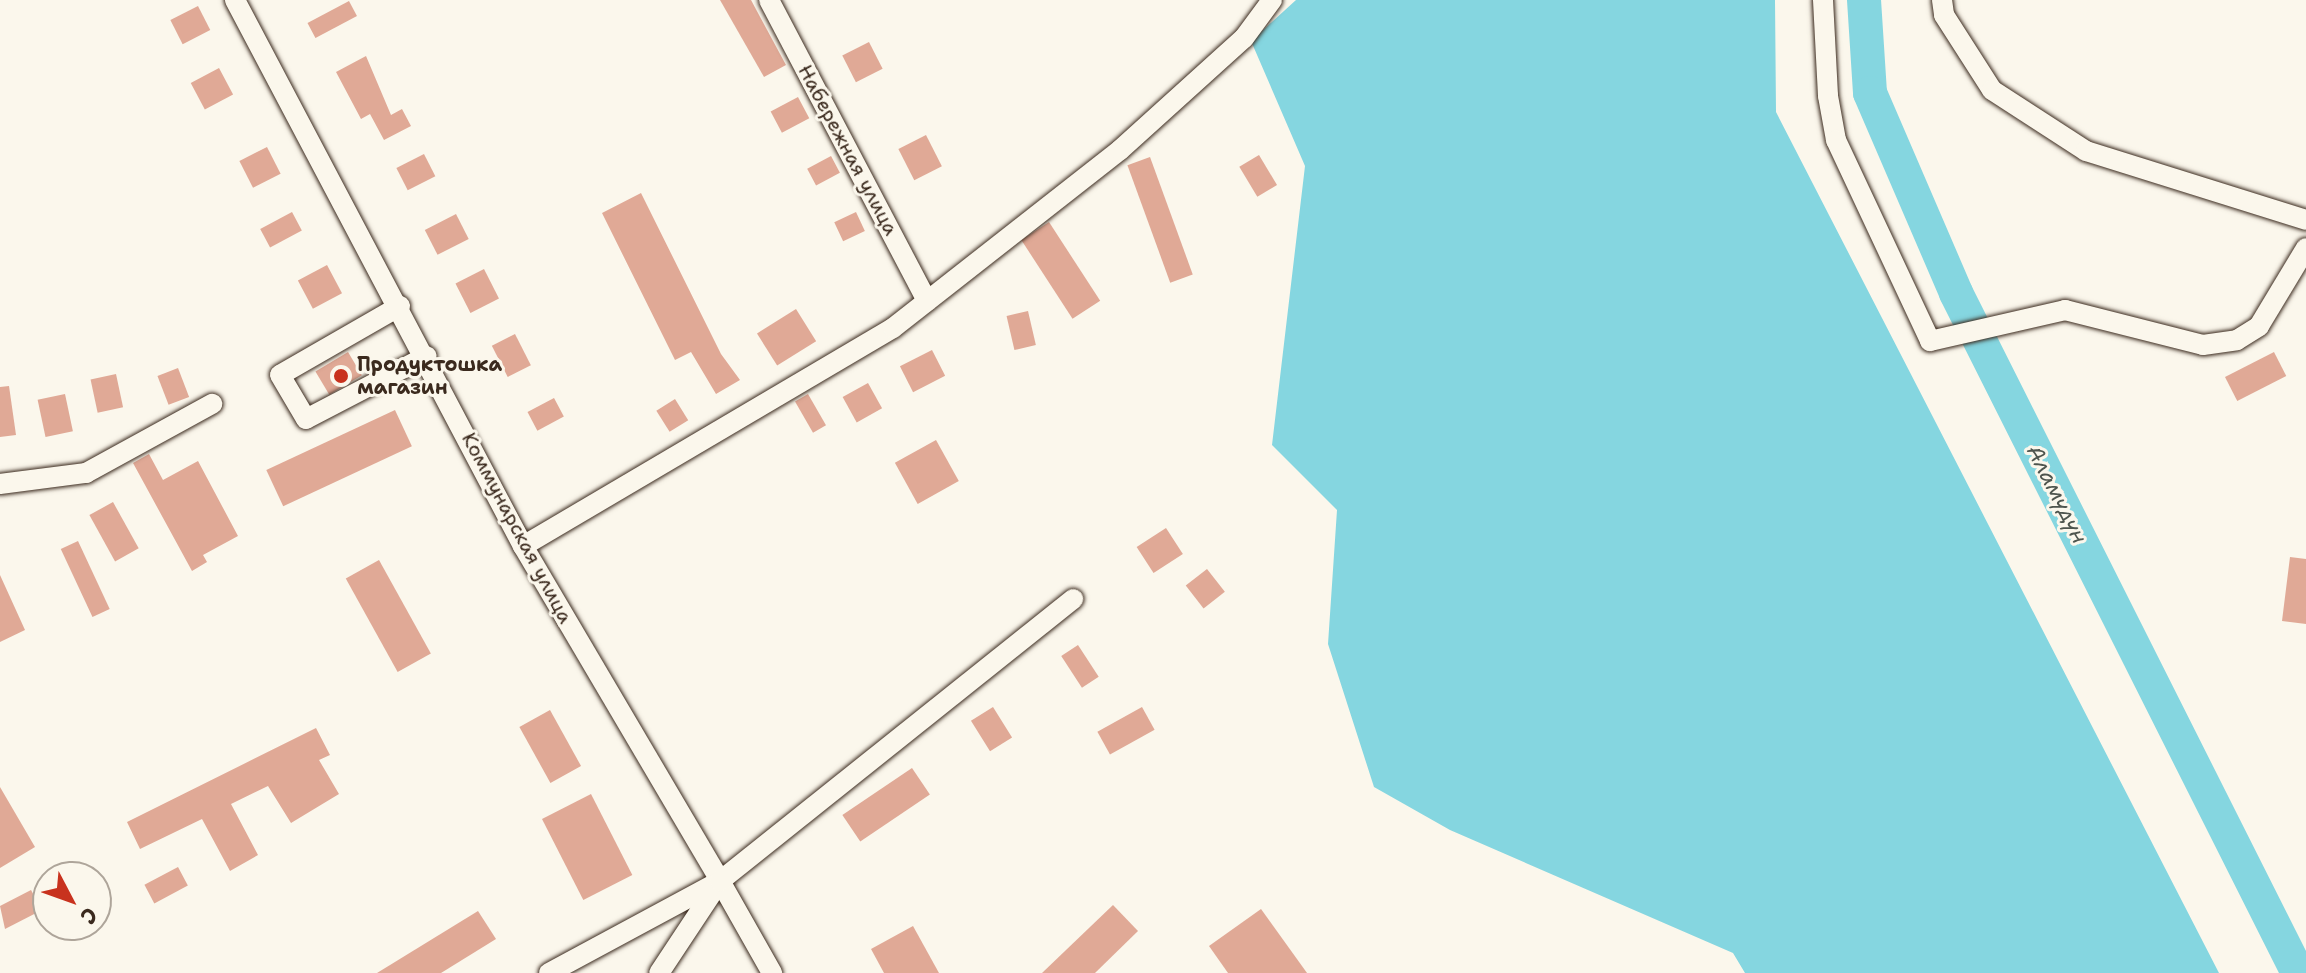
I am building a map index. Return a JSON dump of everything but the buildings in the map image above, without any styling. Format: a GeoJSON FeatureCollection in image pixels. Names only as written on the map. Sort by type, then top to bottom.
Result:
{"type":"FeatureCollection","features":[{"type":"Feature","properties":{"kind":"street","name":"Коммунарская улица"},"geometry":{"type":"LineString","coordinates":[[235,0],[427,356],[523,546],[772,973]]}},
{"type":"Feature","properties":{"kind":"street","name":"Набережная улица"},"geometry":{"type":"LineString","coordinates":[[769,0],[927,301]]}},
{"type":"Feature","properties":{"kind":"street"},"geometry":{"type":"LineString","coordinates":[[523,546],[893,328],[1120,150],[1244,38],[1272,0]]}},
{"type":"Feature","properties":{"kind":"street"},"geometry":{"type":"LineString","coordinates":[[1823,0],[1828,96],[1836,140],[1930,341],[1957,338],[2065,310],[2098,315],[2151,336],[2190,343],[2237,340],[2259,326],[2306,248]]}},
{"type":"Feature","properties":{"kind":"street"},"geometry":{"type":"LineString","coordinates":[[1942,0],[1944,15],[1992,90],[2086,151],[2306,220]]}},
{"type":"Feature","properties":{"kind":"street"},"geometry":{"type":"LineString","coordinates":[[400,306],[280,375],[306,419],[427,356]]}},
{"type":"Feature","properties":{"kind":"street"},"geometry":{"type":"LineString","coordinates":[[0,484],[86,473],[212,404]]}},
{"type":"Feature","properties":{"kind":"street"},"geometry":{"type":"LineString","coordinates":[[549,973],[720,881],[1073,599]]}},
{"type":"Feature","properties":{"kind":"street"},"geometry":{"type":"LineString","coordinates":[[659,973],[720,881]]}},
{"type":"Feature","properties":{"kind":"water"},"geometry":{"type":"Polygon","coordinates":[[[1296,0],[1775,0],[1776,112],[2219,973],[1745,973],[1733,953],[1450,830],[1374,787],[1328,644],[1337,510],[1272,445],[1305,166],[1251,41],[1296,0]]]}},
{"type":"Feature","properties":{"kind":"waterway","name":"Аламүдүн"},"geometry":{"type":"LineString","coordinates":[[1864,0],[1870,93],[1956,293],[2298,973]]}},
{"type":"Feature","properties":{"kind":"place","name":"Продуктошка магазин"},"geometry":{"type":"Point","coordinates":[341,376]}}]}
